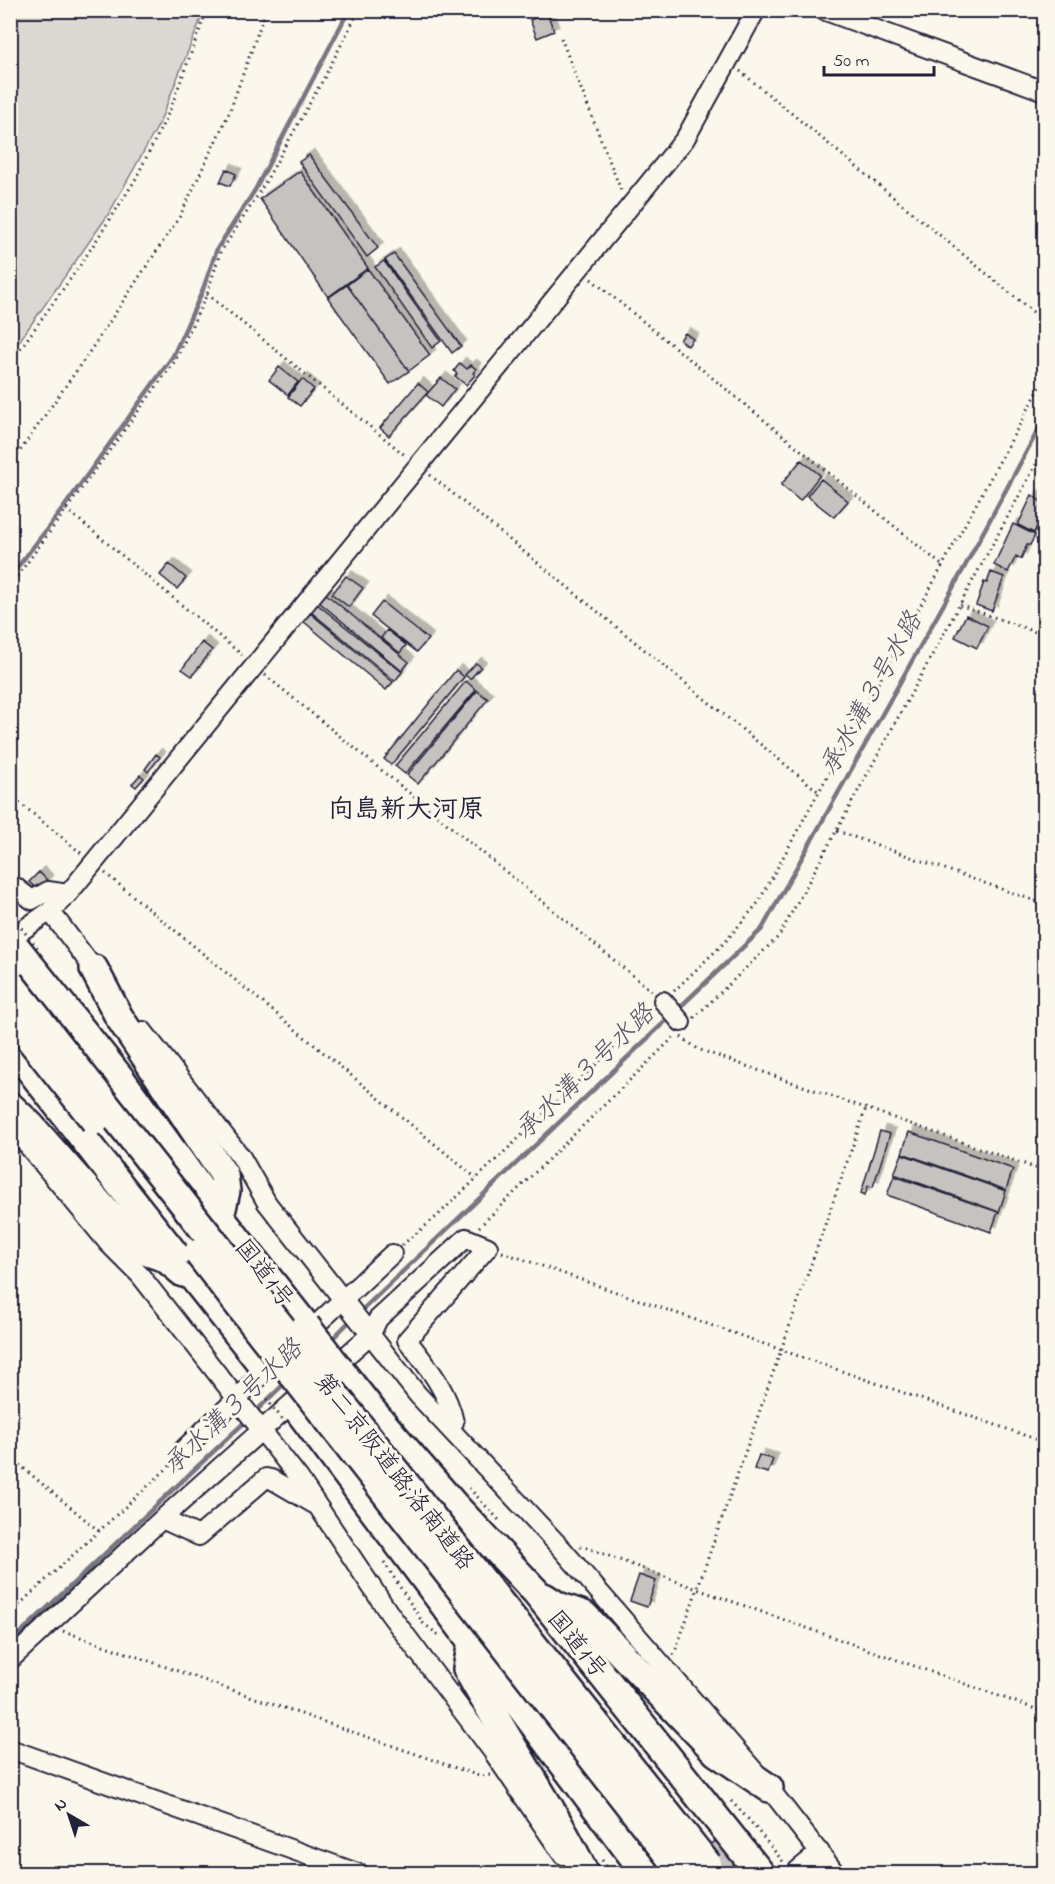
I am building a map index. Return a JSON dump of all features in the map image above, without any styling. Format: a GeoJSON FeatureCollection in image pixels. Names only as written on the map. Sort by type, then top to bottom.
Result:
{"type":"FeatureCollection","features":[{"type":"Feature","properties":{"kind":"highway","name":"国道1号"},"geometry":{"type":"LineString","coordinates":[[10,939],[33,956],[220,1217],[374,1413],[456,1507],[536,1592],[761,1874]]}},
{"type":"Feature","properties":{"kind":"highway"},"geometry":{"type":"LineString","coordinates":[[94,969],[119,1017],[224,1175],[226,1191],[220,1217]]}},
{"type":"Feature","properties":{"kind":"highway","name":"第二京阪道路;洛南道路"},"geometry":{"type":"LineString","coordinates":[[10,983],[715,1874]]}},
{"type":"Feature","properties":{"kind":"highway","name":"第二京阪道路;洛南道路"},"geometry":{"type":"LineString","coordinates":[[10,1014],[683,1874]]}},
{"type":"Feature","properties":{"kind":"highway"},"geometry":{"type":"LineString","coordinates":[[10,1044],[195,1278],[254,1369],[472,1642],[646,1874]]}},
{"type":"Feature","properties":{"kind":"highway"},"geometry":{"type":"LineString","coordinates":[[10,1106],[30,1125],[139,1249],[165,1258],[183,1273],[195,1278]]}},
{"type":"Feature","properties":{"kind":"highway"},"geometry":{"type":"LineString","coordinates":[[536,1592],[558,1606],[584,1616],[716,1752],[769,1788]]}},
{"type":"Feature","properties":{"kind":"highway"},"geometry":{"type":"LineString","coordinates":[[472,1642],[467,1669],[499,1727],[566,1833],[585,1874]]}},
{"type":"Feature","properties":{"kind":"highway"},"geometry":{"type":"LineString","coordinates":[[679,1769],[699,1816],[738,1874]]}},
{"type":"Feature","properties":{"kind":"street"},"geometry":{"type":"LineString","coordinates":[[10,939],[50,911],[68,894],[685,139],[756,10]]}},
{"type":"Feature","properties":{"kind":"street"},"geometry":{"type":"LineString","coordinates":[[823,10],[1044,91]]}},
{"type":"Feature","properties":{"kind":"street"},"geometry":{"type":"LineString","coordinates":[[10,883],[32,900],[48,891],[68,894]]}},
{"type":"Feature","properties":{"kind":"street"},"geometry":{"type":"LineString","coordinates":[[50,911],[241,1157],[267,1203],[418,1395],[562,1549],[668,1670],[769,1788],[836,1874]]}},
{"type":"Feature","properties":{"kind":"street"},"geometry":{"type":"LineString","coordinates":[[663,1001],[687,1020]]}},
{"type":"Feature","properties":{"kind":"street"},"geometry":{"type":"LineString","coordinates":[[10,1124],[109,1244],[140,1275],[299,1478],[389,1613],[508,1774],[576,1874]]}},
{"type":"Feature","properties":{"kind":"street"},"geometry":{"type":"LineString","coordinates":[[10,1660],[466,1238],[489,1247],[407,1340],[439,1382],[451,1409],[454,1422],[450,1427]]}},
{"type":"Feature","properties":{"kind":"street"},"geometry":{"type":"LineString","coordinates":[[183,1450],[345,1301],[392,1254]]}},
{"type":"Feature","properties":{"kind":"street"},"geometry":{"type":"LineString","coordinates":[[162,1519],[199,1536],[266,1478],[315,1505]]}},
{"type":"Feature","properties":{"kind":"street"},"geometry":{"type":"LineString","coordinates":[[10,1749],[360,1874]]}},
{"type":"Feature","properties":{"kind":"street"},"geometry":{"type":"LineString","coordinates":[[798,1870],[820,1852]]}},
{"type":"Feature","properties":{"kind":"path"},"geometry":{"type":"LineString","coordinates":[[10,363],[81,264],[134,182],[170,110],[207,10]]}},
{"type":"Feature","properties":{"kind":"path"},"geometry":{"type":"LineString","coordinates":[[10,465],[84,360],[180,216],[229,113],[266,10]]}},
{"type":"Feature","properties":{"kind":"path"},"geometry":{"type":"LineString","coordinates":[[10,586],[175,361],[207,294],[220,253],[258,195],[324,78],[359,10]]}},
{"type":"Feature","properties":{"kind":"path"},"geometry":{"type":"LineString","coordinates":[[561,38],[629,208]]}},
{"type":"Feature","properties":{"kind":"path"},"geometry":{"type":"LineString","coordinates":[[729,62],[1044,321]]}},
{"type":"Feature","properties":{"kind":"path"},"geometry":{"type":"LineString","coordinates":[[579,270],[943,566]]}},
{"type":"Feature","properties":{"kind":"path"},"geometry":{"type":"LineString","coordinates":[[207,294],[819,792]]}},
{"type":"Feature","properties":{"kind":"path"},"geometry":{"type":"LineString","coordinates":[[392,1254],[435,1218],[725,942],[758,903],[1044,381]]}},
{"type":"Feature","properties":{"kind":"path"},"geometry":{"type":"LineString","coordinates":[[687,1020],[779,936],[1044,450]]}},
{"type":"Feature","properties":{"kind":"path"},"geometry":{"type":"LineString","coordinates":[[66,509],[663,1001]]}},
{"type":"Feature","properties":{"kind":"path"},"geometry":{"type":"LineString","coordinates":[[960,605],[1044,635]]}},
{"type":"Feature","properties":{"kind":"path"},"geometry":{"type":"LineString","coordinates":[[10,795],[476,1178]]}},
{"type":"Feature","properties":{"kind":"path"},"geometry":{"type":"LineString","coordinates":[[837,831],[1044,904]]}},
{"type":"Feature","properties":{"kind":"path"},"geometry":{"type":"LineString","coordinates":[[10,914],[33,956]]}},
{"type":"Feature","properties":{"kind":"path"},"geometry":{"type":"LineString","coordinates":[[466,1238],[677,1033],[698,1049],[1044,1171]]}},
{"type":"Feature","properties":{"kind":"path"},"geometry":{"type":"LineString","coordinates":[[668,1670],[866,1108]]}},
{"type":"Feature","properties":{"kind":"path"},"geometry":{"type":"LineString","coordinates":[[489,1247],[1044,1442]]}},
{"type":"Feature","properties":{"kind":"path"},"geometry":{"type":"LineString","coordinates":[[254,1369],[291,1415]]}},
{"type":"Feature","properties":{"kind":"path"},"geometry":{"type":"LineString","coordinates":[[10,1614],[177,1460],[183,1450]]}},
{"type":"Feature","properties":{"kind":"path"},"geometry":{"type":"LineString","coordinates":[[10,1457],[99,1531]]}},
{"type":"Feature","properties":{"kind":"path"},"geometry":{"type":"LineString","coordinates":[[562,1549],[585,1547],[1044,1712]]}},
{"type":"Feature","properties":{"kind":"path"},"geometry":{"type":"LineString","coordinates":[[49,1623],[60,1630],[479,1776],[508,1774]]}},
{"type":"Feature","properties":{"kind":"shaded area"},"geometry":{"type":"Polygon","coordinates":[[[11,10],[204,11],[159,124],[108,215],[11,353],[11,10]]]}},
{"type":"Feature","properties":{"kind":"building"},"geometry":{"type":"Polygon","coordinates":[[[547,13],[554,31],[537,38],[530,20],[547,13]]]}},
{"type":"Feature","properties":{"kind":"building"},"geometry":{"type":"Polygon","coordinates":[[[309,155],[378,248],[367,257],[299,162],[309,155]]]}},
{"type":"Feature","properties":{"kind":"building"},"geometry":{"type":"Polygon","coordinates":[[[226,169],[236,174],[230,186],[220,182],[226,169]]]}},
{"type":"Feature","properties":{"kind":"building"},"geometry":{"type":"Polygon","coordinates":[[[300,171],[368,268],[328,297],[260,199],[300,171]]]}},
{"type":"Feature","properties":{"kind":"building"},"geometry":{"type":"Polygon","coordinates":[[[394,254],[461,346],[452,353],[385,260],[394,254]]]}},
{"type":"Feature","properties":{"kind":"building"},"geometry":{"type":"Polygon","coordinates":[[[384,261],[441,341],[432,348],[375,267],[384,261]]]}},
{"type":"Feature","properties":{"kind":"building"},"geometry":{"type":"Polygon","coordinates":[[[368,269],[430,355],[409,371],[347,285],[368,269]]]}},
{"type":"Feature","properties":{"kind":"building"},"geometry":{"type":"Polygon","coordinates":[[[347,285],[409,371],[390,384],[328,298],[347,285]]]}},
{"type":"Feature","properties":{"kind":"building"},"geometry":{"type":"Polygon","coordinates":[[[685,333],[693,339],[688,346],[680,340],[685,333]]]}},
{"type":"Feature","properties":{"kind":"building"},"geometry":{"type":"Polygon","coordinates":[[[460,363],[467,369],[471,365],[476,369],[473,373],[475,375],[466,385],[455,376],[457,374],[454,371],[460,363]]]}},
{"type":"Feature","properties":{"kind":"building"},"geometry":{"type":"Polygon","coordinates":[[[279,367],[298,382],[288,395],[269,380],[279,367]]]}},
{"type":"Feature","properties":{"kind":"building"},"geometry":{"type":"Polygon","coordinates":[[[441,378],[455,389],[441,407],[426,395],[441,378]]]}},
{"type":"Feature","properties":{"kind":"building"},"geometry":{"type":"Polygon","coordinates":[[[302,379],[314,389],[300,406],[288,397],[302,379]]]}},
{"type":"Feature","properties":{"kind":"building"},"geometry":{"type":"Polygon","coordinates":[[[418,383],[428,392],[389,436],[380,428],[418,383]]]}},
{"type":"Feature","properties":{"kind":"building"},"geometry":{"type":"Polygon","coordinates":[[[801,460],[820,475],[800,501],[781,485],[801,460]]]}},
{"type":"Feature","properties":{"kind":"building"},"geometry":{"type":"Polygon","coordinates":[[[821,479],[848,501],[834,517],[807,496],[821,479]]]}},
{"type":"Feature","properties":{"kind":"building"},"geometry":{"type":"Polygon","coordinates":[[[1032,495],[1044,504],[1044,510],[1034,533],[1018,525],[1032,495]]]}},
{"type":"Feature","properties":{"kind":"building"},"geometry":{"type":"Polygon","coordinates":[[[1013,524],[1035,535],[1030,545],[1027,545],[1021,559],[1016,556],[1008,572],[994,565],[1013,524]]]}},
{"type":"Feature","properties":{"kind":"building"},"geometry":{"type":"Polygon","coordinates":[[[169,564],[186,578],[177,589],[160,575],[169,564]]]}},
{"type":"Feature","properties":{"kind":"building"},"geometry":{"type":"Polygon","coordinates":[[[991,572],[1004,577],[992,611],[976,605],[984,582],[987,583],[991,572]]]}},
{"type":"Feature","properties":{"kind":"building"},"geometry":{"type":"Polygon","coordinates":[[[346,576],[363,588],[349,607],[332,594],[346,576]]]}},
{"type":"Feature","properties":{"kind":"building"},"geometry":{"type":"Polygon","coordinates":[[[326,594],[409,662],[402,671],[319,602],[326,594]]]}},
{"type":"Feature","properties":{"kind":"building"},"geometry":{"type":"Polygon","coordinates":[[[382,602],[428,639],[417,652],[371,616],[382,602]]]}},
{"type":"Feature","properties":{"kind":"building"},"geometry":{"type":"Polygon","coordinates":[[[317,604],[402,672],[395,681],[311,612],[317,604]]]}},
{"type":"Feature","properties":{"kind":"building"},"geometry":{"type":"Polygon","coordinates":[[[310,613],[393,682],[386,690],[303,621],[310,613]]]}},
{"type":"Feature","properties":{"kind":"building"},"geometry":{"type":"Polygon","coordinates":[[[966,615],[988,626],[977,648],[955,637],[966,615]]]}},
{"type":"Feature","properties":{"kind":"building"},"geometry":{"type":"Polygon","coordinates":[[[387,630],[406,645],[400,653],[381,638],[387,630]]]}},
{"type":"Feature","properties":{"kind":"building"},"geometry":{"type":"Polygon","coordinates":[[[202,642],[212,650],[192,676],[182,669],[202,642]]]}},
{"type":"Feature","properties":{"kind":"building"},"geometry":{"type":"Polygon","coordinates":[[[476,663],[481,667],[470,679],[465,675],[476,663]]]}},
{"type":"Feature","properties":{"kind":"building"},"geometry":{"type":"Polygon","coordinates":[[[456,670],[464,677],[391,765],[384,759],[456,670]]]}},
{"type":"Feature","properties":{"kind":"building"},"geometry":{"type":"Polygon","coordinates":[[[466,681],[476,690],[405,774],[395,766],[466,681]]]}},
{"type":"Feature","properties":{"kind":"building"},"geometry":{"type":"Polygon","coordinates":[[[477,691],[488,699],[418,784],[407,775],[477,691]]]}},
{"type":"Feature","properties":{"kind":"building"},"geometry":{"type":"Polygon","coordinates":[[[156,754],[160,757],[148,772],[145,769],[156,754]]]}},
{"type":"Feature","properties":{"kind":"building"},"geometry":{"type":"Polygon","coordinates":[[[140,775],[144,778],[136,787],[132,784],[140,775]]]}},
{"type":"Feature","properties":{"kind":"building"},"geometry":{"type":"Polygon","coordinates":[[[39,872],[48,881],[38,890],[29,882],[39,872]]]}},
{"type":"Feature","properties":{"kind":"building"},"geometry":{"type":"Polygon","coordinates":[[[880,1131],[890,1134],[873,1187],[868,1186],[865,1195],[861,1193],[880,1131]]]}},
{"type":"Feature","properties":{"kind":"building"},"geometry":{"type":"Polygon","coordinates":[[[909,1132],[1013,1169],[1006,1190],[902,1153],[909,1132]]]}},
{"type":"Feature","properties":{"kind":"building"},"geometry":{"type":"Polygon","coordinates":[[[902,1154],[1006,1191],[999,1212],[894,1174],[902,1154]]]}},
{"type":"Feature","properties":{"kind":"building"},"geometry":{"type":"Polygon","coordinates":[[[894,1176],[998,1212],[991,1232],[887,1195],[894,1176]]]}},
{"type":"Feature","properties":{"kind":"building"},"geometry":{"type":"Polygon","coordinates":[[[759,1455],[773,1459],[768,1473],[754,1469],[759,1455]]]}},
{"type":"Feature","properties":{"kind":"building"},"geometry":{"type":"Polygon","coordinates":[[[639,1575],[656,1581],[647,1607],[630,1601],[639,1575]]]}},
{"type":"Feature","properties":{"kind":"building"},"geometry":{"type":"Polygon","coordinates":[[[721,1837],[740,1861],[723,1874],[673,1874],[721,1837]]]}},
{"type":"Feature","properties":{"kind":"waterway"},"geometry":{"type":"LineString","coordinates":[[10,577],[64,507],[173,356],[202,292],[217,249],[255,190],[349,10]]}},
{"type":"Feature","properties":{"kind":"waterway","name":"承水溝３号水路"},"geometry":{"type":"LineString","coordinates":[[678,1009],[762,929],[964,568],[1044,419]]}},
{"type":"Feature","properties":{"kind":"waterway","name":"承水溝３号水路"},"geometry":{"type":"LineString","coordinates":[[358,1314],[672,1015]]}},
{"type":"Feature","properties":{"kind":"waterway","name":"承水溝３号水路"},"geometry":{"type":"LineString","coordinates":[[330,1341],[352,1319]]}},
{"type":"Feature","properties":{"kind":"waterway","name":"承水溝３号水路"},"geometry":{"type":"LineString","coordinates":[[254,1413],[287,1381]]}},
{"type":"Feature","properties":{"kind":"waterway","name":"承水溝３号水路"},"geometry":{"type":"LineString","coordinates":[[10,1643],[248,1419]]}},
{"type":"Feature","properties":{"kind":"district","name":"向島新大河原"},"geometry":{"type":"Point","coordinates":[406,808]}}]}
